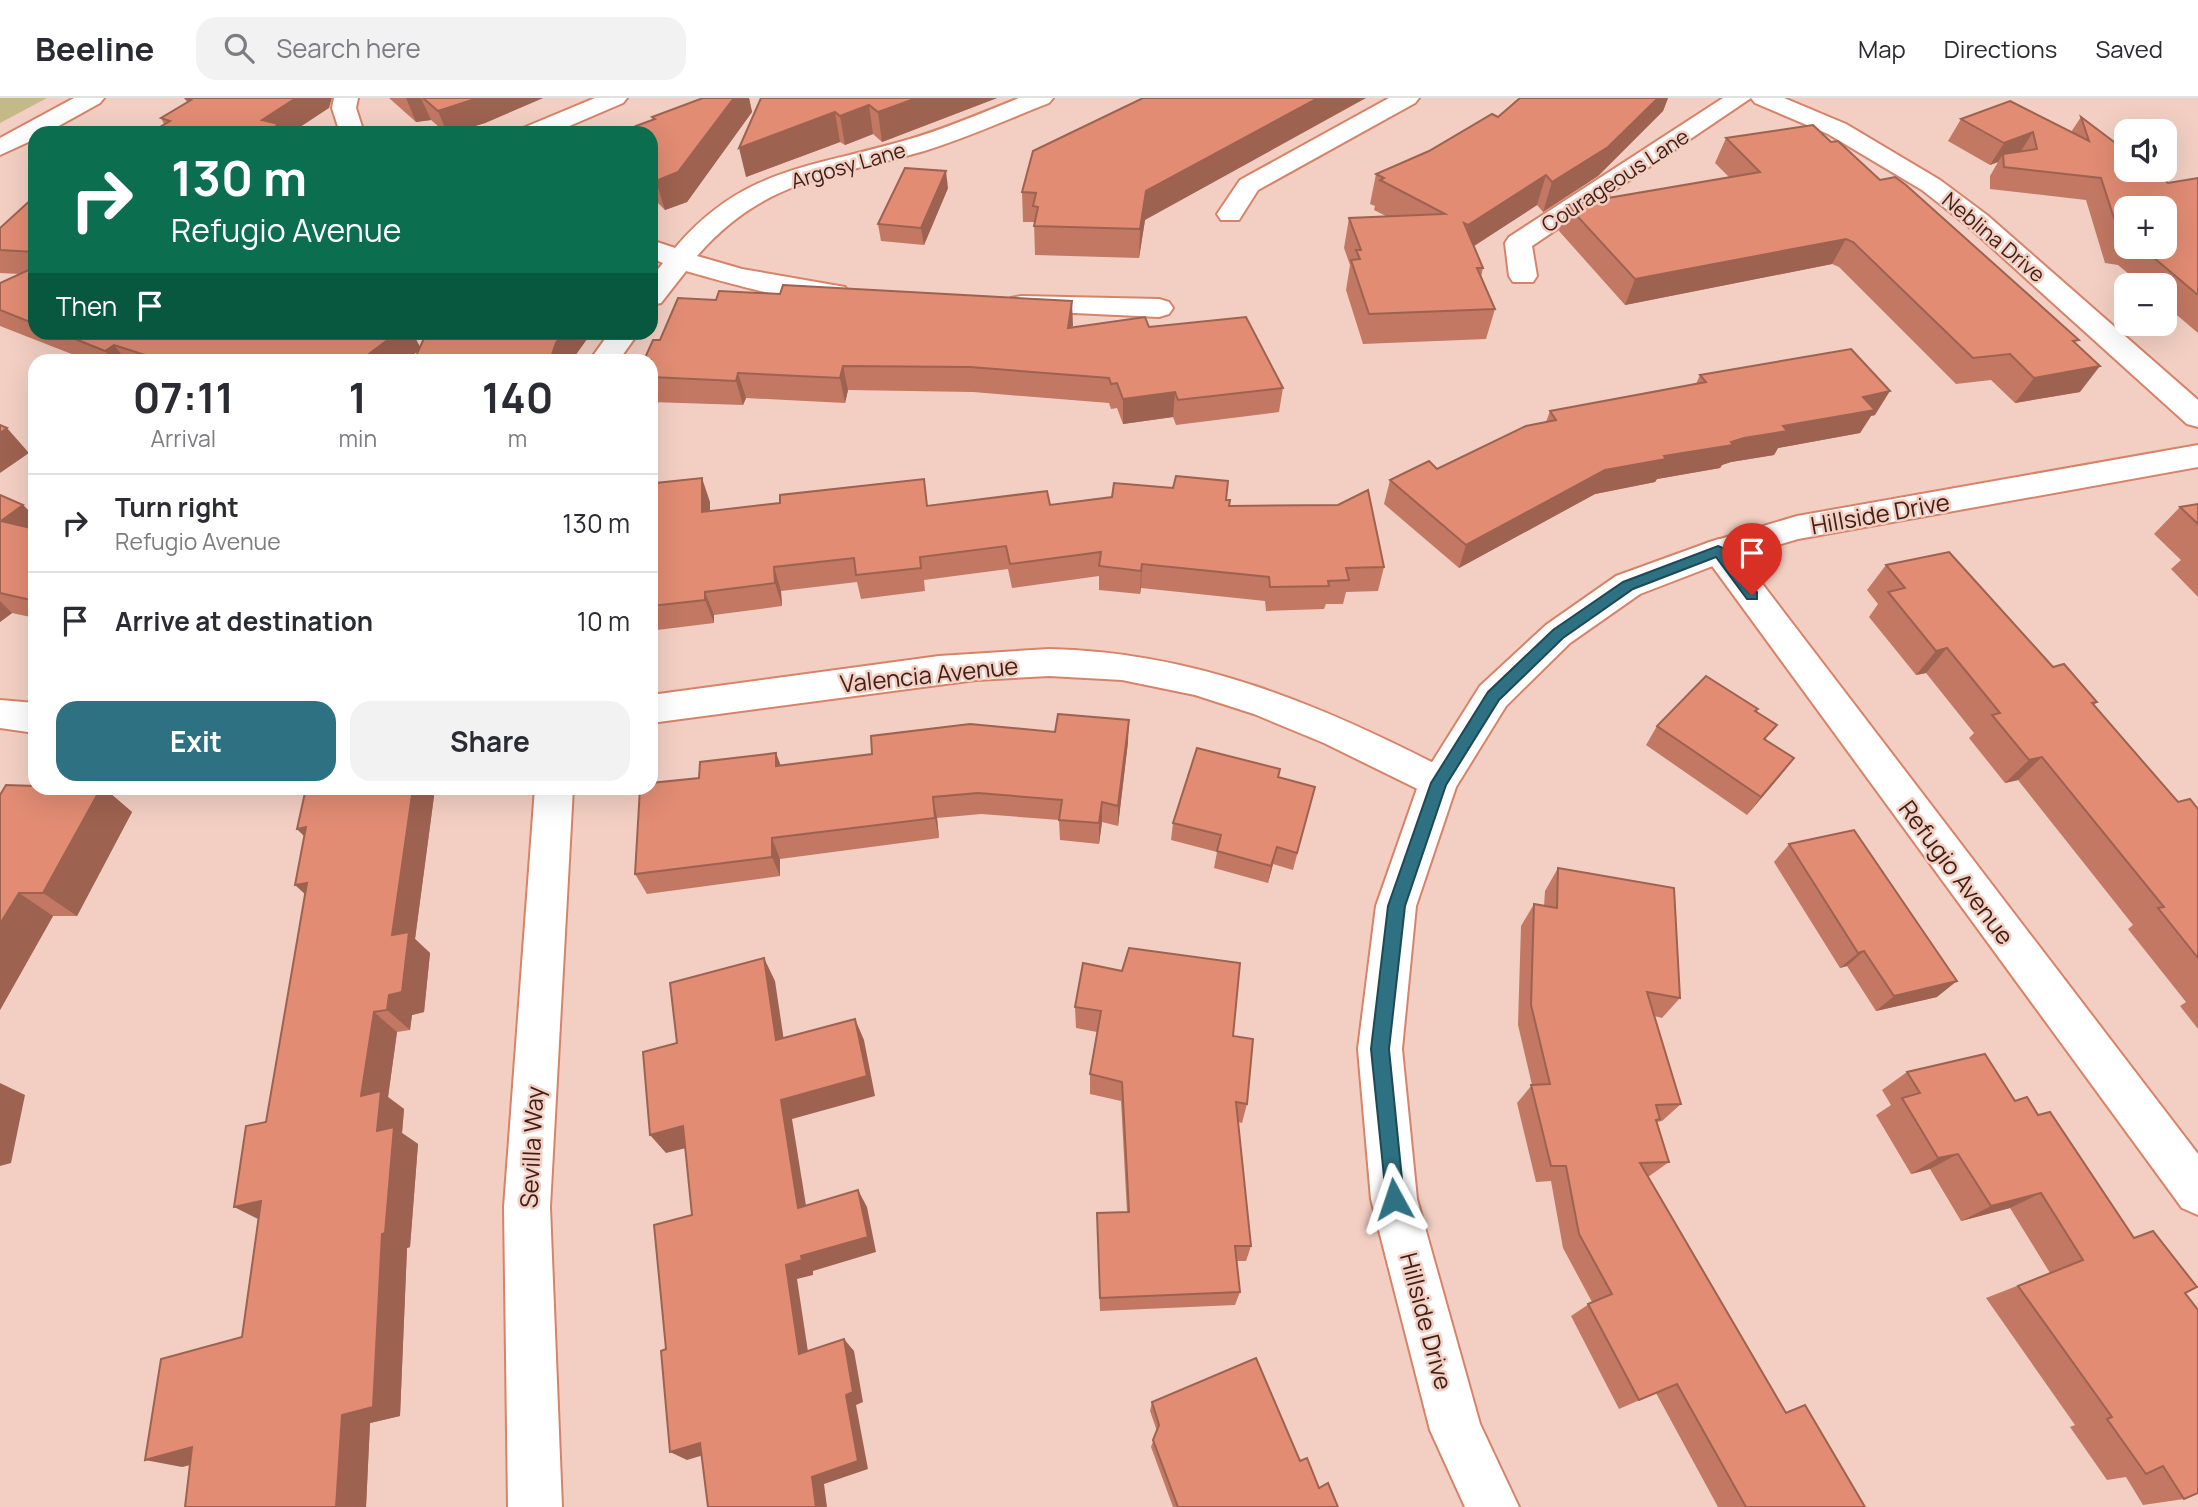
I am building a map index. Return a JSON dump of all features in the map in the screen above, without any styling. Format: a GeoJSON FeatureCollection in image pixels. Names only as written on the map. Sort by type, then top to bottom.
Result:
{"type":"FeatureCollection","features":[{"type":"Feature","properties":{"kind":"street"},"geometry":{"type":"LineString","coordinates":[[40,126],[92,98]]}},
{"type":"Feature","properties":{"kind":"street"},"geometry":{"type":"LineString","coordinates":[[346,98],[344,108],[350,126]]}},
{"type":"Feature","properties":{"kind":"street"},"geometry":{"type":"LineString","coordinates":[[549,126],[615,98]]}},
{"type":"Feature","properties":{"kind":"street","name":"Argosy Lane"},"geometry":{"type":"LineString","coordinates":[[658,288],[678,261],[729,210],[759,191],[822,168],[913,147],[1041,98]]}},
{"type":"Feature","properties":{"kind":"street"},"geometry":{"type":"LineString","coordinates":[[1230,214],[1249,185],[1407,98]]}},
{"type":"Feature","properties":{"kind":"street","name":"Courageous Lane"},"geometry":{"type":"LineString","coordinates":[[1523,276],[1518,243],[1739,98]]}},
{"type":"Feature","properties":{"kind":"street","name":"Neblina Drive"},"geometry":{"type":"LineString","coordinates":[[1763,98],[1837,129],[1931,185],[1978,221],[2198,417]]}},
{"type":"Feature","properties":{"kind":"street"},"geometry":{"type":"LineString","coordinates":[[0,148],[28,133]]}},
{"type":"Feature","properties":{"kind":"street"},"geometry":{"type":"LineString","coordinates":[[658,251],[678,261],[790,287],[865,298]]}},
{"type":"Feature","properties":{"kind":"street"},"geometry":{"type":"LineString","coordinates":[[998,304],[1159,308]]}},
{"type":"Feature","properties":{"kind":"street","name":"Hillside Drive"},"geometry":{"type":"LineString","coordinates":[[1492,1507],[1456,1430],[1394,1199],[1380,1049],[1396,906],[1438,783],[1493,696],[1558,634],[1628,585],[1718,551],[1797,528],[2198,456]]}},
{"type":"Feature","properties":{"kind":"street","name":"Refugio Avenue"},"geometry":{"type":"LineString","coordinates":[[1718,551],[2198,1192]]}},
{"type":"Feature","properties":{"kind":"street","name":"Valencia Avenue"},"geometry":{"type":"LineString","coordinates":[[658,708],[978,664],[1075,662],[1157,672],[1227,690],[1361,742],[1438,783]]}},
{"type":"Feature","properties":{"kind":"street"},"geometry":{"type":"LineString","coordinates":[[0,714],[28,717]]}},
{"type":"Feature","properties":{"kind":"street","name":"Sevilla Way"},"geometry":{"type":"LineString","coordinates":[[535,1507],[527,1207],[554,795]]}},
{"type":"Feature","properties":{"kind":"shaded area"},"geometry":{"type":"Polygon","coordinates":[[[0,98],[47,98],[0,123],[0,98]]]}},
{"type":"Feature","properties":{"kind":"building"},"geometry":{"type":"Polygon","coordinates":[[[185,98],[296,98],[262,120],[279,124],[276,126],[162,126],[170,121],[161,118],[191,100],[185,98]]]}},
{"type":"Feature","properties":{"kind":"building"},"geometry":{"type":"Polygon","coordinates":[[[423,98],[478,98],[438,111],[423,98]]]}},
{"type":"Feature","properties":{"kind":"building"},"geometry":{"type":"Polygon","coordinates":[[[703,98],[734,98],[678,172],[658,180],[658,126],[636,126],[655,119],[652,117],[703,98]]]}},
{"type":"Feature","properties":{"kind":"building"},"geometry":{"type":"Polygon","coordinates":[[[761,98],[917,98],[878,112],[869,105],[840,116],[835,112],[739,148],[761,98]]]}},
{"type":"Feature","properties":{"kind":"building"},"geometry":{"type":"Polygon","coordinates":[[[1143,98],[1318,98],[1146,191],[1140,229],[1034,226],[1038,207],[1033,206],[1036,193],[1022,192],[1033,151],[1143,98]]]}},
{"type":"Feature","properties":{"kind":"building"},"geometry":{"type":"Polygon","coordinates":[[[1520,98],[1658,98],[1608,147],[1552,182],[1546,175],[1468,225],[1464,223],[1483,268],[1477,268],[1495,309],[1369,314],[1351,260],[1360,259],[1356,250],[1361,250],[1349,218],[1445,214],[1380,180],[1384,178],[1376,174],[1429,151],[1492,114],[1498,117],[1520,98]]]}},
{"type":"Feature","properties":{"kind":"building"},"geometry":{"type":"Polygon","coordinates":[[[2010,101],[2089,141],[2081,117],[2114,142],[2114,182],[2168,183],[2198,178],[2198,295],[2177,277],[2177,273],[2172,273],[2155,259],[2177,259],[2177,196],[2114,196],[2114,218],[2101,178],[2004,167],[2003,154],[2037,149],[2033,132],[2004,143],[1961,119],[2010,101]]]}},
{"type":"Feature","properties":{"kind":"building"},"geometry":{"type":"Polygon","coordinates":[[[1813,125],[1831,142],[1838,141],[1880,180],[1895,177],[1906,185],[2079,340],[2073,341],[2100,366],[2034,378],[2010,354],[1973,358],[1853,242],[1846,239],[1635,279],[1567,205],[1760,172],[1726,138],[1813,125]]]}},
{"type":"Feature","properties":{"kind":"building"},"geometry":{"type":"Polygon","coordinates":[[[905,168],[946,171],[921,228],[878,224],[905,168]]]}},
{"type":"Feature","properties":{"kind":"building"},"geometry":{"type":"Polygon","coordinates":[[[28,202],[28,252],[0,250],[0,228],[28,202]]]}},
{"type":"Feature","properties":{"kind":"building"},"geometry":{"type":"Polygon","coordinates":[[[28,270],[28,321],[0,310],[0,283],[28,270]]]}},
{"type":"Feature","properties":{"kind":"building"},"geometry":{"type":"Polygon","coordinates":[[[783,285],[1072,301],[1068,328],[1145,317],[1149,327],[1246,317],[1283,388],[1178,400],[1175,392],[1123,399],[1117,383],[1111,384],[1109,378],[970,367],[843,366],[840,378],[738,373],[736,381],[658,377],[658,354],[647,354],[653,340],[660,340],[678,298],[716,300],[719,291],[780,294],[783,285]]]}},
{"type":"Feature","properties":{"kind":"building"},"geometry":{"type":"Polygon","coordinates":[[[78,340],[387,340],[369,354],[142,354],[114,345],[105,351],[78,340]]]}},
{"type":"Feature","properties":{"kind":"building"},"geometry":{"type":"Polygon","coordinates":[[[423,340],[558,340],[552,354],[417,354],[423,340]]]}},
{"type":"Feature","properties":{"kind":"building"},"geometry":{"type":"Polygon","coordinates":[[[1851,349],[1890,391],[1863,397],[1875,410],[1783,426],[1787,431],[1744,438],[1731,442],[1733,445],[1664,456],[1666,459],[1605,470],[1466,545],[1390,480],[1429,461],[1437,469],[1526,426],[1556,420],[1550,411],[1706,382],[1700,375],[1851,349]]]}},
{"type":"Feature","properties":{"kind":"building"},"geometry":{"type":"Polygon","coordinates":[[[1176,476],[1228,481],[1226,500],[1230,500],[1229,506],[1338,505],[1368,490],[1384,567],[1346,568],[1349,580],[1328,581],[1329,586],[1270,587],[1269,577],[1142,564],[1141,571],[1099,566],[1101,552],[1010,564],[1006,546],[920,557],[921,568],[856,575],[854,558],[774,567],[775,583],[705,592],[705,600],[658,605],[658,483],[702,478],[702,512],[780,503],[780,495],[924,479],[927,506],[1047,491],[1050,505],[1112,497],[1114,483],[1173,488],[1176,476]]]}},
{"type":"Feature","properties":{"kind":"building"},"geometry":{"type":"Polygon","coordinates":[[[0,495],[23,505],[1,521],[28,527],[28,599],[0,593],[0,495]]]}},
{"type":"Feature","properties":{"kind":"building"},"geometry":{"type":"Polygon","coordinates":[[[2198,504],[2198,524],[2180,507],[2198,504]]]}},
{"type":"Feature","properties":{"kind":"building"},"geometry":{"type":"Polygon","coordinates":[[[1949,552],[2053,667],[2064,664],[2097,702],[2092,703],[2178,802],[2190,799],[2198,809],[2198,958],[2158,908],[2164,907],[2042,757],[2029,760],[1992,715],[2000,713],[1947,648],[1936,651],[1888,592],[1905,588],[1886,565],[1949,552]]]}},
{"type":"Feature","properties":{"kind":"building"},"geometry":{"type":"Polygon","coordinates":[[[1706,676],[1758,709],[1755,711],[1777,725],[1764,739],[1794,758],[1761,797],[1657,726],[1706,676]]]}},
{"type":"Feature","properties":{"kind":"building"},"geometry":{"type":"Polygon","coordinates":[[[1058,714],[1129,720],[1118,806],[1102,802],[1099,823],[1059,820],[1062,800],[978,793],[933,797],[935,818],[772,838],[772,857],[635,874],[640,795],[658,795],[658,782],[699,778],[700,762],[776,753],[776,766],[872,754],[871,736],[970,724],[1055,732],[1058,714]]]}},
{"type":"Feature","properties":{"kind":"building"},"geometry":{"type":"Polygon","coordinates":[[[1197,748],[1280,769],[1278,777],[1315,787],[1297,853],[1277,847],[1271,866],[1217,851],[1221,835],[1173,823],[1197,748]]]}},
{"type":"Feature","properties":{"kind":"building"},"geometry":{"type":"Polygon","coordinates":[[[6,785],[28,786],[28,795],[97,795],[43,893],[19,893],[0,924],[0,795],[6,785]]]}},
{"type":"Feature","properties":{"kind":"building"},"geometry":{"type":"Polygon","coordinates":[[[304,795],[412,795],[392,935],[409,932],[402,992],[389,995],[387,1010],[374,1012],[361,1096],[381,1091],[377,1131],[394,1127],[385,1233],[382,1234],[373,1407],[342,1415],[336,1507],[185,1507],[192,1447],[145,1460],[161,1359],[242,1337],[261,1201],[234,1207],[246,1126],[266,1122],[307,883],[295,885],[306,827],[297,829],[304,795]]]}},
{"type":"Feature","properties":{"kind":"building"},"geometry":{"type":"Polygon","coordinates":[[[1854,830],[1957,981],[1894,996],[1864,951],[1858,953],[1789,844],[1854,830]]]}},
{"type":"Feature","properties":{"kind":"building"},"geometry":{"type":"Polygon","coordinates":[[[1558,868],[1674,888],[1680,998],[1647,992],[1681,1104],[1656,1105],[1660,1119],[1656,1120],[1669,1162],[1640,1163],[1786,1413],[1805,1405],[1865,1507],[1746,1507],[1677,1384],[1639,1400],[1588,1304],[1612,1294],[1579,1234],[1566,1166],[1551,1166],[1531,1085],[1550,1084],[1531,1005],[1534,904],[1557,908],[1558,868]]]}},
{"type":"Feature","properties":{"kind":"building"},"geometry":{"type":"Polygon","coordinates":[[[1129,948],[1240,963],[1233,1036],[1253,1039],[1247,1104],[1236,1102],[1251,1246],[1235,1246],[1240,1292],[1100,1298],[1097,1213],[1129,1212],[1122,1082],[1090,1074],[1101,1011],[1075,1007],[1083,963],[1122,971],[1129,948]]]}},
{"type":"Feature","properties":{"kind":"building"},"geometry":{"type":"Polygon","coordinates":[[[764,958],[776,1040],[855,1019],[867,1076],[781,1100],[798,1208],[858,1190],[868,1237],[801,1256],[802,1260],[786,1265],[799,1354],[844,1339],[853,1392],[846,1395],[858,1461],[812,1477],[816,1507],[708,1507],[700,1443],[670,1452],[661,1351],[666,1349],[654,1225],[692,1215],[683,1126],[650,1135],[643,1052],[677,1043],[670,983],[764,958]]]}},
{"type":"Feature","properties":{"kind":"building"},"geometry":{"type":"Polygon","coordinates":[[[1985,1054],[2015,1101],[2027,1097],[2038,1115],[2050,1112],[2134,1238],[2153,1231],[2197,1287],[2185,1293],[2198,1310],[2198,1493],[2184,1499],[2163,1466],[2146,1474],[2107,1419],[2112,1417],[2018,1286],[2083,1260],[2041,1193],[1991,1206],[1958,1154],[1938,1158],[1902,1098],[1920,1093],[1907,1072],[1985,1054]]]}},
{"type":"Feature","properties":{"kind":"building"},"geometry":{"type":"Polygon","coordinates":[[[1256,1358],[1300,1461],[1307,1458],[1319,1488],[1328,1483],[1338,1507],[1178,1507],[1153,1440],[1159,1425],[1152,1402],[1256,1358]]]}},
{"type":"Feature","properties":{"kind":"route"},"geometry":{"type":"LineString","coordinates":[[1394,1199],[1380,1049],[1396,906],[1438,783],[1493,696],[1558,634],[1628,585],[1718,551],[1752,595]]}}]}
